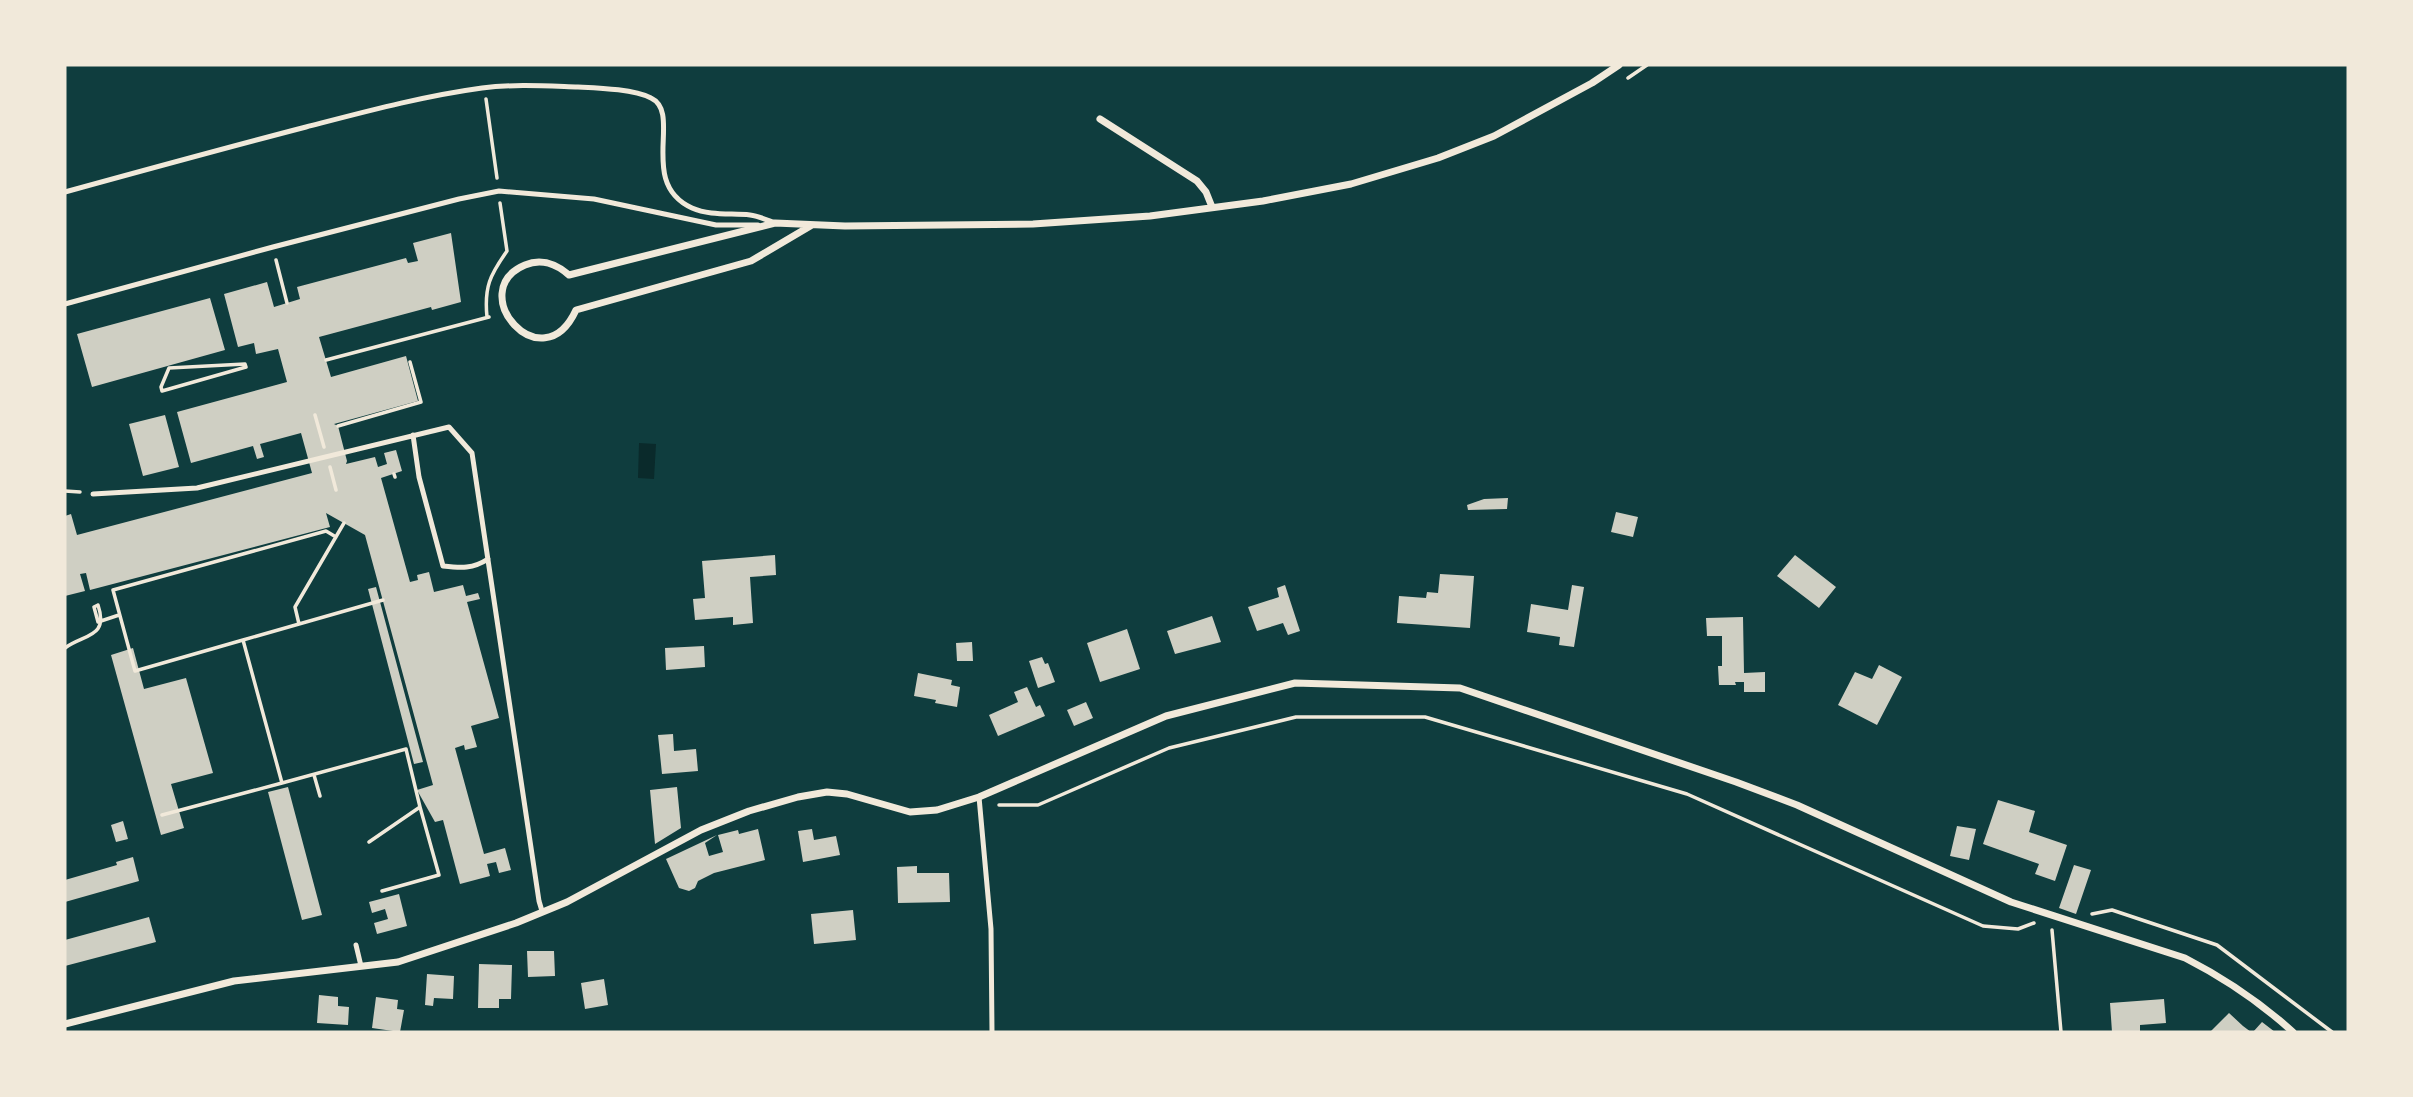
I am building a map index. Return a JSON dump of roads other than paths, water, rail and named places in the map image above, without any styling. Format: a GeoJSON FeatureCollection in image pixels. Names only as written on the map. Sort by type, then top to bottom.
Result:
{"type":"FeatureCollection","features":[{"type":"Feature","properties":{"kind":"street"},"geometry":{"type":"LineString","coordinates":[[811,225],[751,261],[576,310],[571,321],[553,335],[541,338],[519,331],[510,323],[505,313],[502,300],[504,287],[511,275],[533,262],[547,262],[569,275],[775,223],[1033,224],[1150,216],[1263,201],[1351,184],[1438,158],[1494,136],[1534,116],[1619,65]]}},
{"type":"Feature","properties":{"kind":"street"},"geometry":{"type":"LineString","coordinates":[[1100,119],[1197,181],[1206,192],[1212,207]]}},
{"type":"Feature","properties":{"kind":"street"},"geometry":{"type":"LineString","coordinates":[[65,1024],[234,981],[398,962],[516,923],[567,902],[730,817],[798,797],[827,792],[847,794],[911,812],[937,810],[979,797],[1166,716],[1295,683],[1460,688],[1748,786],[1797,805],[2011,902],[2185,958],[2209,970],[2268,1009],[2294,1032]]}},
{"type":"Feature","properties":{"kind":"lane"},"geometry":{"type":"LineString","coordinates":[[65,192],[369,111],[436,96],[484,88],[597,88],[648,96],[659,102],[664,114],[662,169],[677,197],[692,208],[716,213],[754,215],[775,223]]}},
{"type":"Feature","properties":{"kind":"lane"},"geometry":{"type":"LineString","coordinates":[[65,304],[273,247],[499,191],[594,199],[716,225],[775,223]]}},
{"type":"Feature","properties":{"kind":"lane"},"geometry":{"type":"LineString","coordinates":[[93,494],[197,488],[449,427],[471,453],[538,901],[542,911]]}},
{"type":"Feature","properties":{"kind":"lane"},"geometry":{"type":"LineString","coordinates":[[413,435],[419,477],[443,566],[478,566],[488,559]]}},
{"type":"Feature","properties":{"kind":"lane"},"geometry":{"type":"LineString","coordinates":[[979,797],[991,929],[992,1032]]}},
{"type":"Feature","properties":{"kind":"lane"},"geometry":{"type":"LineString","coordinates":[[356,945],[361,966]]}},
{"type":"Feature","properties":{"kind":"water"},"geometry":{"type":"Polygon","coordinates":[[[639,443],[656,444],[654,479],[638,478],[639,443]]]}}]}
